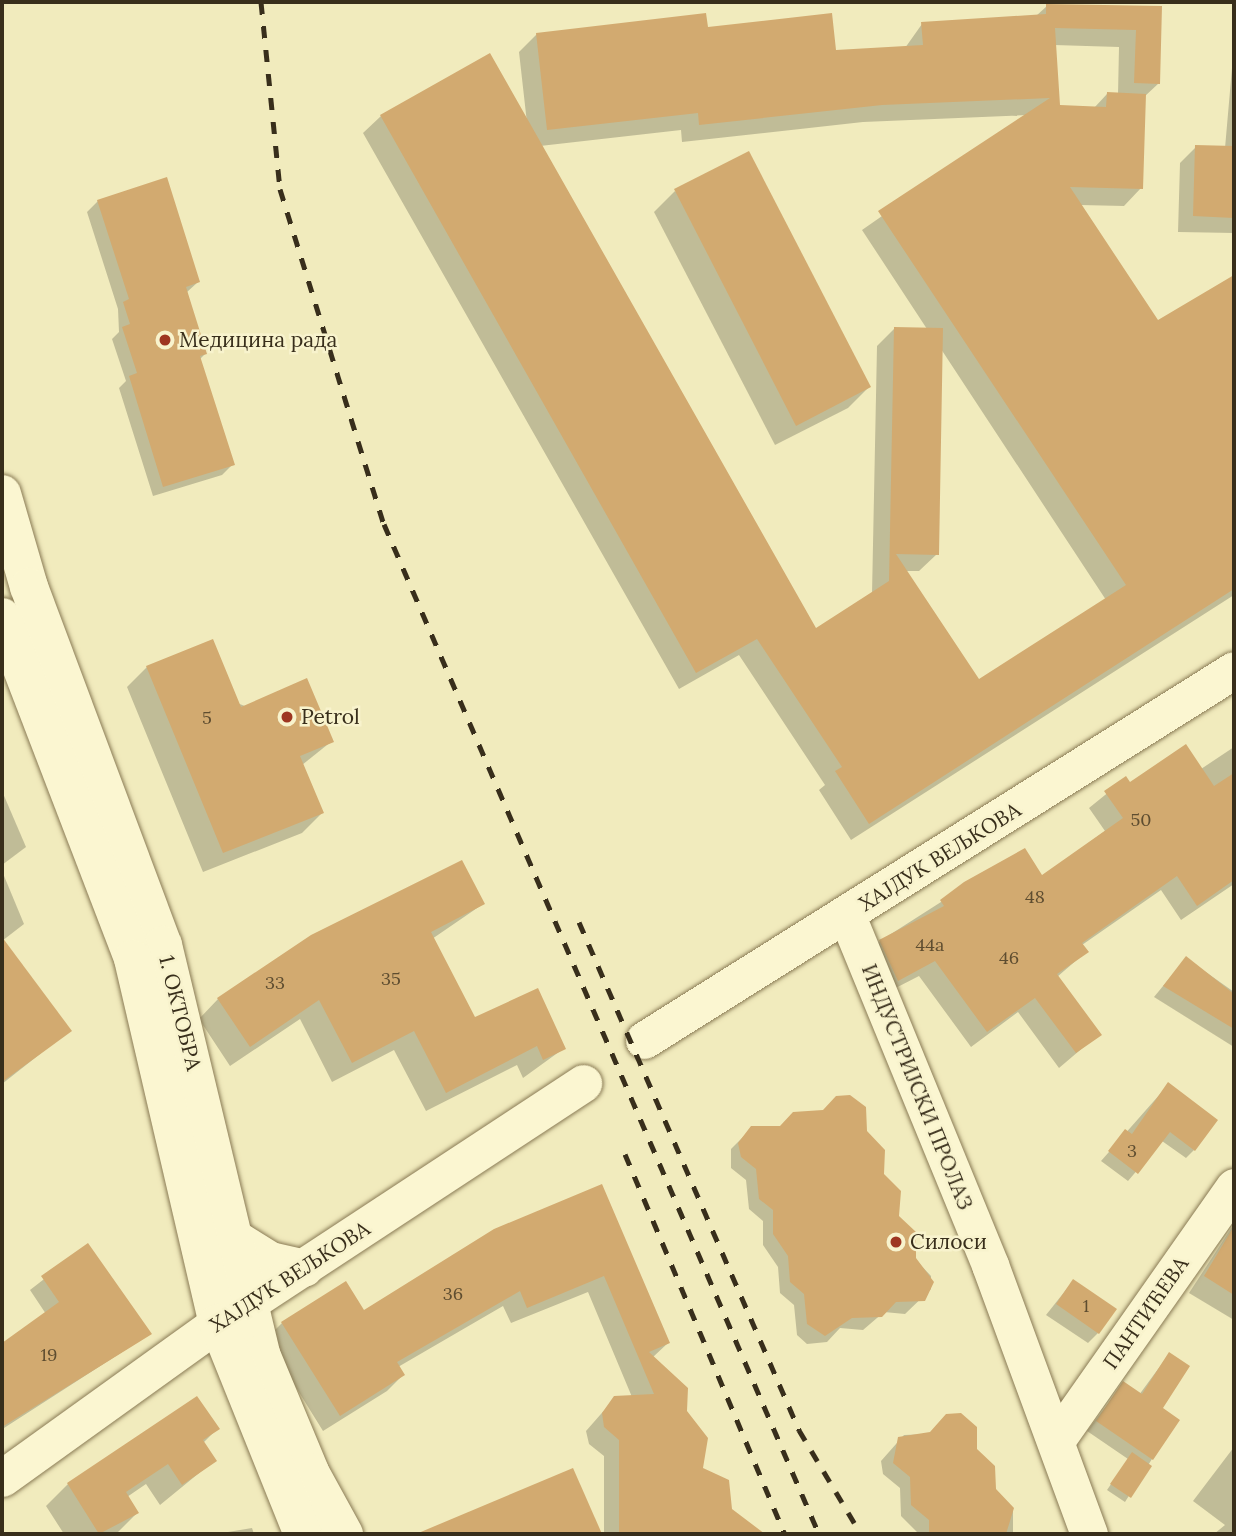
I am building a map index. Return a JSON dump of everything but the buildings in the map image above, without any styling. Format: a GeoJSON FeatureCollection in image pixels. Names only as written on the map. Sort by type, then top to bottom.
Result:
{"type":"FeatureCollection","features":[{"type":"Feature","properties":{"kind":"main road","name":"1. ОКТОБРА"},"geometry":{"type":"LineString","coordinates":[[2,494],[17,639],[133,959],[232,1315],[303,1534]]}},
{"type":"Feature","properties":{"kind":"main road","name":"1. ОКТОБРА"},"geometry":{"type":"LineString","coordinates":[[17,639],[157,923],[233,1237],[232,1315],[344,1534]]}},
{"type":"Feature","properties":{"kind":"street","name":"ХАЈДУК ВЕЉКОВА"},"geometry":{"type":"LineString","coordinates":[[644,1040],[848,916],[1234,670]]}},
{"type":"Feature","properties":{"kind":"street","name":"ИНДУСТРИЈСКИ ПРОЛАЗ"},"geometry":{"type":"LineString","coordinates":[[848,916],[1057,1439],[1089,1534]]}},
{"type":"Feature","properties":{"kind":"street","name":"ХАЈДУК ВЕЉКОВА"},"geometry":{"type":"LineString","coordinates":[[2,1478],[232,1315],[583,1083]]}},
{"type":"Feature","properties":{"kind":"street","name":"ПАНТИЋЕВА"},"geometry":{"type":"LineString","coordinates":[[1057,1439],[1234,1187]]}},
{"type":"Feature","properties":{"kind":"street"},"geometry":{"type":"LineString","coordinates":[[233,1237],[270,1260],[304,1268]]}},
{"type":"Feature","properties":{"kind":"railway"},"geometry":{"type":"LineString","coordinates":[[261,2],[280,189],[384,524],[819,1534]]}},
{"type":"Feature","properties":{"kind":"railway"},"geometry":{"type":"LineString","coordinates":[[579,922],[799,1430],[861,1534]]}},
{"type":"Feature","properties":{"kind":"railway"},"geometry":{"type":"LineString","coordinates":[[625,1154],[785,1534]]}},
{"type":"Feature","properties":{"kind":"place","name":"Медицина рада"},"geometry":{"type":"Point","coordinates":[165,340]}},
{"type":"Feature","properties":{"kind":"place","name":"Petrol"},"geometry":{"type":"Point","coordinates":[287,717]}},
{"type":"Feature","properties":{"kind":"place","name":"Силоси"},"geometry":{"type":"Point","coordinates":[896,1242]}}]}
